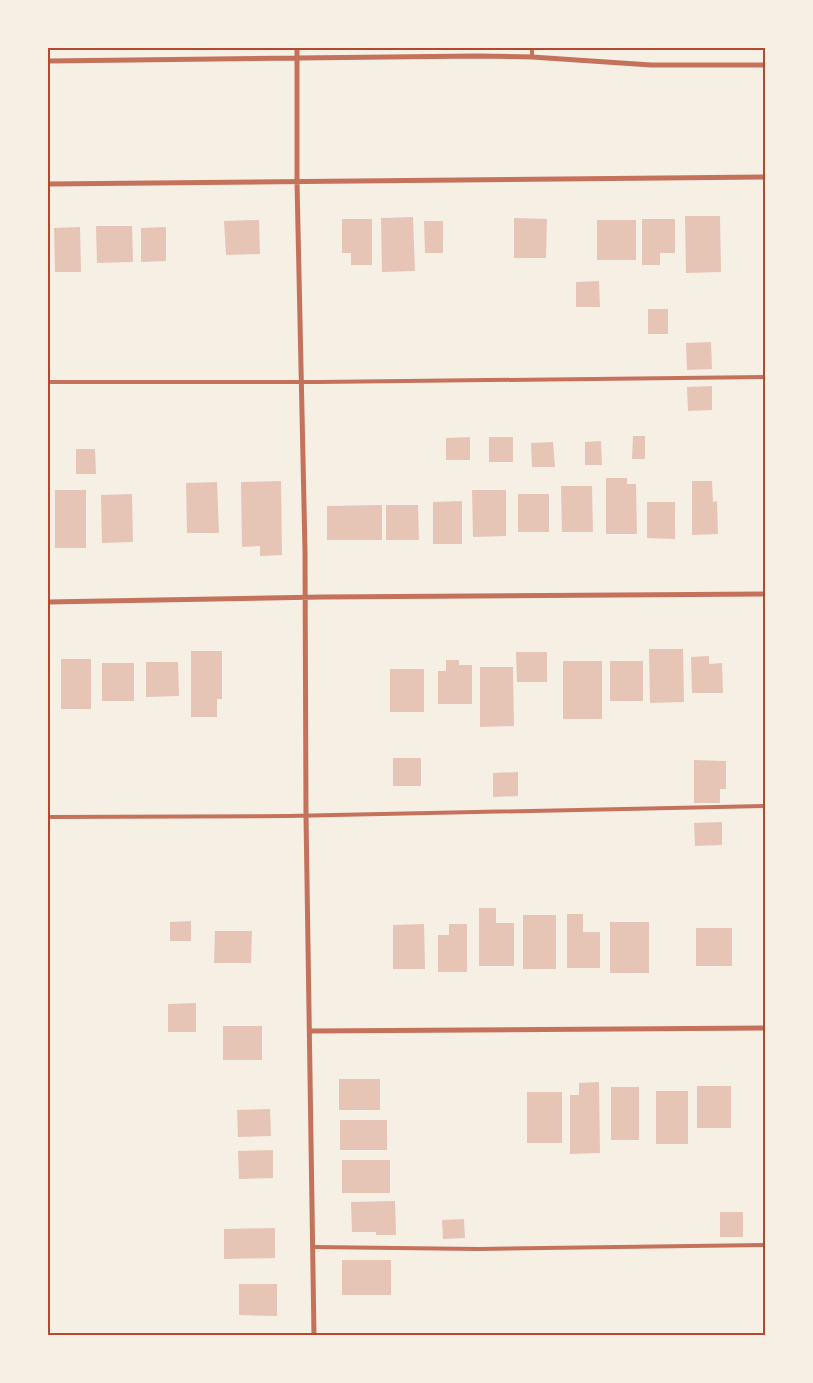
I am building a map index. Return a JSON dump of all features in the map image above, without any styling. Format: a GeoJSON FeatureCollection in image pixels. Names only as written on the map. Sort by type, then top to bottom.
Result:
{"type":"FeatureCollection","features":[{"type":"Feature","properties":{"kind":"street"},"geometry":{"type":"LineString","coordinates":[[297,48],[297,182],[305,597],[306,815],[311,1031],[314,1336]]}},
{"type":"Feature","properties":{"kind":"street"},"geometry":{"type":"LineString","coordinates":[[48,60],[532,57],[650,65],[766,65]]}},
{"type":"Feature","properties":{"kind":"street"},"geometry":{"type":"LineString","coordinates":[[48,184],[766,177]]}},
{"type":"Feature","properties":{"kind":"street"},"geometry":{"type":"LineString","coordinates":[[48,602],[305,597],[766,594]]}},
{"type":"Feature","properties":{"kind":"street"},"geometry":{"type":"LineString","coordinates":[[311,1031],[766,1028]]}},
{"type":"Feature","properties":{"kind":"lane"},"geometry":{"type":"LineString","coordinates":[[532,48],[532,57]]}},
{"type":"Feature","properties":{"kind":"lane"},"geometry":{"type":"LineString","coordinates":[[48,382],[301,382],[766,377]]}},
{"type":"Feature","properties":{"kind":"lane"},"geometry":{"type":"LineString","coordinates":[[48,817],[306,815],[766,806]]}},
{"type":"Feature","properties":{"kind":"lane"},"geometry":{"type":"LineString","coordinates":[[313,1247],[478,1249],[766,1245]]}},
{"type":"Feature","properties":{"kind":"building"},"geometry":{"type":"Polygon","coordinates":[[[685,216],[720,216],[721,272],[686,273],[685,216]]]}},
{"type":"Feature","properties":{"kind":"building"},"geometry":{"type":"Polygon","coordinates":[[[413,217],[415,271],[382,272],[381,218],[413,217]]]}},
{"type":"Feature","properties":{"kind":"building"},"geometry":{"type":"Polygon","coordinates":[[[514,218],[547,219],[546,258],[514,258],[514,218]]]}},
{"type":"Feature","properties":{"kind":"building"},"geometry":{"type":"Polygon","coordinates":[[[342,219],[372,219],[372,265],[351,265],[351,253],[342,253],[342,219]]]}},
{"type":"Feature","properties":{"kind":"building"},"geometry":{"type":"Polygon","coordinates":[[[642,219],[675,219],[675,253],[660,253],[660,265],[642,265],[642,219]]]}},
{"type":"Feature","properties":{"kind":"building"},"geometry":{"type":"Polygon","coordinates":[[[259,220],[260,254],[226,255],[224,221],[259,220]]]}},
{"type":"Feature","properties":{"kind":"building"},"geometry":{"type":"Polygon","coordinates":[[[597,220],[636,220],[636,260],[597,260],[597,220]]]}},
{"type":"Feature","properties":{"kind":"building"},"geometry":{"type":"Polygon","coordinates":[[[424,221],[443,221],[443,253],[425,253],[424,221]]]}},
{"type":"Feature","properties":{"kind":"building"},"geometry":{"type":"Polygon","coordinates":[[[96,226],[132,226],[133,262],[97,263],[96,226]]]}},
{"type":"Feature","properties":{"kind":"building"},"geometry":{"type":"Polygon","coordinates":[[[80,227],[81,272],[55,272],[54,228],[80,227]]]}},
{"type":"Feature","properties":{"kind":"building"},"geometry":{"type":"Polygon","coordinates":[[[166,227],[166,261],[141,262],[141,228],[166,227]]]}},
{"type":"Feature","properties":{"kind":"building"},"geometry":{"type":"Polygon","coordinates":[[[599,281],[600,307],[576,307],[576,282],[599,281]]]}},
{"type":"Feature","properties":{"kind":"building"},"geometry":{"type":"Polygon","coordinates":[[[648,309],[668,309],[668,334],[648,334],[648,309]]]}},
{"type":"Feature","properties":{"kind":"building"},"geometry":{"type":"Polygon","coordinates":[[[711,342],[712,369],[687,370],[686,343],[711,342]]]}},
{"type":"Feature","properties":{"kind":"building"},"geometry":{"type":"Polygon","coordinates":[[[712,386],[712,410],[688,411],[687,387],[712,386]]]}},
{"type":"Feature","properties":{"kind":"building"},"geometry":{"type":"Polygon","coordinates":[[[633,436],[645,436],[645,459],[632,459],[633,436]]]}},
{"type":"Feature","properties":{"kind":"building"},"geometry":{"type":"Polygon","coordinates":[[[470,437],[470,460],[446,460],[446,438],[470,437]]]}},
{"type":"Feature","properties":{"kind":"building"},"geometry":{"type":"Polygon","coordinates":[[[489,437],[513,437],[513,462],[489,462],[489,437]]]}},
{"type":"Feature","properties":{"kind":"building"},"geometry":{"type":"Polygon","coordinates":[[[601,441],[602,465],[585,465],[585,442],[601,441]]]}},
{"type":"Feature","properties":{"kind":"building"},"geometry":{"type":"Polygon","coordinates":[[[553,442],[555,467],[532,467],[531,443],[553,442]]]}},
{"type":"Feature","properties":{"kind":"building"},"geometry":{"type":"Polygon","coordinates":[[[76,449],[95,449],[96,474],[76,474],[76,449]]]}},
{"type":"Feature","properties":{"kind":"building"},"geometry":{"type":"Polygon","coordinates":[[[606,478],[627,478],[627,484],[636,484],[637,534],[606,534],[606,478]]]}},
{"type":"Feature","properties":{"kind":"building"},"geometry":{"type":"Polygon","coordinates":[[[281,481],[282,555],[260,556],[260,546],[242,547],[241,482],[281,481]]]}},
{"type":"Feature","properties":{"kind":"building"},"geometry":{"type":"Polygon","coordinates":[[[692,481],[712,481],[713,502],[717,501],[718,534],[692,535],[692,481]]]}},
{"type":"Feature","properties":{"kind":"building"},"geometry":{"type":"Polygon","coordinates":[[[217,482],[219,533],[187,533],[186,483],[217,482]]]}},
{"type":"Feature","properties":{"kind":"building"},"geometry":{"type":"Polygon","coordinates":[[[561,486],[592,486],[593,532],[562,532],[561,486]]]}},
{"type":"Feature","properties":{"kind":"building"},"geometry":{"type":"Polygon","coordinates":[[[55,490],[86,490],[86,548],[55,548],[55,490]]]}},
{"type":"Feature","properties":{"kind":"building"},"geometry":{"type":"Polygon","coordinates":[[[472,490],[506,490],[506,536],[473,537],[472,490]]]}},
{"type":"Feature","properties":{"kind":"building"},"geometry":{"type":"Polygon","coordinates":[[[132,494],[133,542],[102,543],[101,495],[132,494]]]}},
{"type":"Feature","properties":{"kind":"building"},"geometry":{"type":"Polygon","coordinates":[[[518,494],[549,494],[549,532],[518,532],[518,494]]]}},
{"type":"Feature","properties":{"kind":"building"},"geometry":{"type":"Polygon","coordinates":[[[462,501],[462,544],[433,544],[433,502],[462,501]]]}},
{"type":"Feature","properties":{"kind":"building"},"geometry":{"type":"Polygon","coordinates":[[[647,502],[675,502],[675,539],[647,538],[647,502]]]}},
{"type":"Feature","properties":{"kind":"building"},"geometry":{"type":"Polygon","coordinates":[[[382,505],[382,540],[327,540],[327,506],[382,505]]]}},
{"type":"Feature","properties":{"kind":"building"},"geometry":{"type":"Polygon","coordinates":[[[386,505],[418,505],[419,540],[386,540],[386,505]]]}},
{"type":"Feature","properties":{"kind":"building"},"geometry":{"type":"Polygon","coordinates":[[[649,649],[683,649],[684,702],[650,703],[649,649]]]}},
{"type":"Feature","properties":{"kind":"building"},"geometry":{"type":"Polygon","coordinates":[[[191,651],[222,651],[222,699],[217,699],[217,717],[191,717],[191,651]]]}},
{"type":"Feature","properties":{"kind":"building"},"geometry":{"type":"Polygon","coordinates":[[[516,652],[547,652],[547,682],[517,682],[516,652]]]}},
{"type":"Feature","properties":{"kind":"building"},"geometry":{"type":"Polygon","coordinates":[[[709,656],[709,664],[722,663],[723,693],[692,693],[691,657],[709,656]]]}},
{"type":"Feature","properties":{"kind":"building"},"geometry":{"type":"Polygon","coordinates":[[[61,659],[91,659],[91,709],[61,709],[61,659]]]}},
{"type":"Feature","properties":{"kind":"building"},"geometry":{"type":"Polygon","coordinates":[[[446,660],[459,660],[459,665],[472,665],[472,704],[438,704],[438,671],[446,671],[446,660]]]}},
{"type":"Feature","properties":{"kind":"building"},"geometry":{"type":"Polygon","coordinates":[[[563,661],[602,661],[602,719],[563,719],[563,661]]]}},
{"type":"Feature","properties":{"kind":"building"},"geometry":{"type":"Polygon","coordinates":[[[610,661],[643,661],[643,701],[610,701],[610,661]]]}},
{"type":"Feature","properties":{"kind":"building"},"geometry":{"type":"Polygon","coordinates":[[[146,662],[178,662],[179,696],[146,697],[146,662]]]}},
{"type":"Feature","properties":{"kind":"building"},"geometry":{"type":"Polygon","coordinates":[[[102,663],[134,663],[134,701],[102,701],[102,663]]]}},
{"type":"Feature","properties":{"kind":"building"},"geometry":{"type":"Polygon","coordinates":[[[480,667],[513,667],[514,726],[480,727],[480,667]]]}},
{"type":"Feature","properties":{"kind":"building"},"geometry":{"type":"Polygon","coordinates":[[[390,669],[424,669],[424,712],[390,712],[390,669]]]}},
{"type":"Feature","properties":{"kind":"building"},"geometry":{"type":"Polygon","coordinates":[[[393,758],[421,758],[421,786],[393,786],[393,758]]]}},
{"type":"Feature","properties":{"kind":"building"},"geometry":{"type":"Polygon","coordinates":[[[694,760],[726,761],[726,789],[720,789],[720,803],[694,803],[694,760]]]}},
{"type":"Feature","properties":{"kind":"building"},"geometry":{"type":"Polygon","coordinates":[[[518,772],[518,796],[493,797],[493,773],[518,772]]]}},
{"type":"Feature","properties":{"kind":"building"},"geometry":{"type":"Polygon","coordinates":[[[722,822],[722,845],[695,846],[694,823],[722,822]]]}},
{"type":"Feature","properties":{"kind":"building"},"geometry":{"type":"Polygon","coordinates":[[[479,908],[496,908],[496,923],[514,923],[514,966],[479,966],[479,908]]]}},
{"type":"Feature","properties":{"kind":"building"},"geometry":{"type":"Polygon","coordinates":[[[567,914],[583,914],[583,932],[600,932],[600,968],[567,968],[567,914]]]}},
{"type":"Feature","properties":{"kind":"building"},"geometry":{"type":"Polygon","coordinates":[[[523,915],[556,915],[556,969],[523,969],[523,915]]]}},
{"type":"Feature","properties":{"kind":"building"},"geometry":{"type":"Polygon","coordinates":[[[191,921],[191,941],[170,941],[170,922],[191,921]]]}},
{"type":"Feature","properties":{"kind":"building"},"geometry":{"type":"Polygon","coordinates":[[[610,922],[649,922],[649,973],[610,973],[610,922]]]}},
{"type":"Feature","properties":{"kind":"building"},"geometry":{"type":"Polygon","coordinates":[[[424,924],[425,969],[393,969],[393,925],[424,924]]]}},
{"type":"Feature","properties":{"kind":"building"},"geometry":{"type":"Polygon","coordinates":[[[449,924],[467,924],[467,972],[438,972],[438,935],[449,935],[449,924]]]}},
{"type":"Feature","properties":{"kind":"building"},"geometry":{"type":"Polygon","coordinates":[[[696,928],[732,928],[732,966],[696,966],[696,928]]]}},
{"type":"Feature","properties":{"kind":"building"},"geometry":{"type":"Polygon","coordinates":[[[215,931],[252,931],[251,963],[214,963],[215,931]]]}},
{"type":"Feature","properties":{"kind":"building"},"geometry":{"type":"Polygon","coordinates":[[[196,1003],[196,1032],[168,1032],[168,1004],[196,1003]]]}},
{"type":"Feature","properties":{"kind":"building"},"geometry":{"type":"Polygon","coordinates":[[[223,1026],[262,1026],[262,1060],[223,1060],[223,1026]]]}},
{"type":"Feature","properties":{"kind":"building"},"geometry":{"type":"Polygon","coordinates":[[[339,1079],[380,1079],[380,1110],[339,1110],[339,1079]]]}},
{"type":"Feature","properties":{"kind":"building"},"geometry":{"type":"Polygon","coordinates":[[[599,1082],[600,1153],[570,1154],[570,1095],[579,1095],[579,1083],[599,1082]]]}},
{"type":"Feature","properties":{"kind":"building"},"geometry":{"type":"Polygon","coordinates":[[[697,1086],[731,1086],[731,1128],[697,1128],[697,1086]]]}},
{"type":"Feature","properties":{"kind":"building"},"geometry":{"type":"Polygon","coordinates":[[[611,1087],[639,1087],[639,1140],[611,1140],[611,1087]]]}},
{"type":"Feature","properties":{"kind":"building"},"geometry":{"type":"Polygon","coordinates":[[[656,1091],[688,1091],[688,1144],[656,1144],[656,1091]]]}},
{"type":"Feature","properties":{"kind":"building"},"geometry":{"type":"Polygon","coordinates":[[[527,1092],[562,1092],[562,1143],[527,1143],[527,1092]]]}},
{"type":"Feature","properties":{"kind":"building"},"geometry":{"type":"Polygon","coordinates":[[[270,1109],[271,1136],[238,1137],[237,1110],[270,1109]]]}},
{"type":"Feature","properties":{"kind":"building"},"geometry":{"type":"Polygon","coordinates":[[[340,1120],[387,1120],[387,1150],[340,1150],[340,1120]]]}},
{"type":"Feature","properties":{"kind":"building"},"geometry":{"type":"Polygon","coordinates":[[[273,1150],[273,1178],[239,1179],[238,1151],[273,1150]]]}},
{"type":"Feature","properties":{"kind":"building"},"geometry":{"type":"Polygon","coordinates":[[[342,1160],[390,1160],[390,1193],[342,1193],[342,1160]]]}},
{"type":"Feature","properties":{"kind":"building"},"geometry":{"type":"Polygon","coordinates":[[[395,1201],[396,1235],[376,1235],[376,1232],[352,1232],[351,1202],[395,1201]]]}},
{"type":"Feature","properties":{"kind":"building"},"geometry":{"type":"Polygon","coordinates":[[[720,1212],[743,1212],[743,1237],[720,1237],[720,1212]]]}},
{"type":"Feature","properties":{"kind":"building"},"geometry":{"type":"Polygon","coordinates":[[[464,1219],[465,1238],[443,1239],[442,1220],[464,1219]]]}},
{"type":"Feature","properties":{"kind":"building"},"geometry":{"type":"Polygon","coordinates":[[[275,1228],[275,1258],[224,1259],[224,1229],[275,1228]]]}},
{"type":"Feature","properties":{"kind":"building"},"geometry":{"type":"Polygon","coordinates":[[[342,1260],[391,1260],[391,1295],[342,1295],[342,1260]]]}},
{"type":"Feature","properties":{"kind":"building"},"geometry":{"type":"Polygon","coordinates":[[[239,1284],[277,1284],[277,1316],[239,1315],[239,1284]]]}}]}
